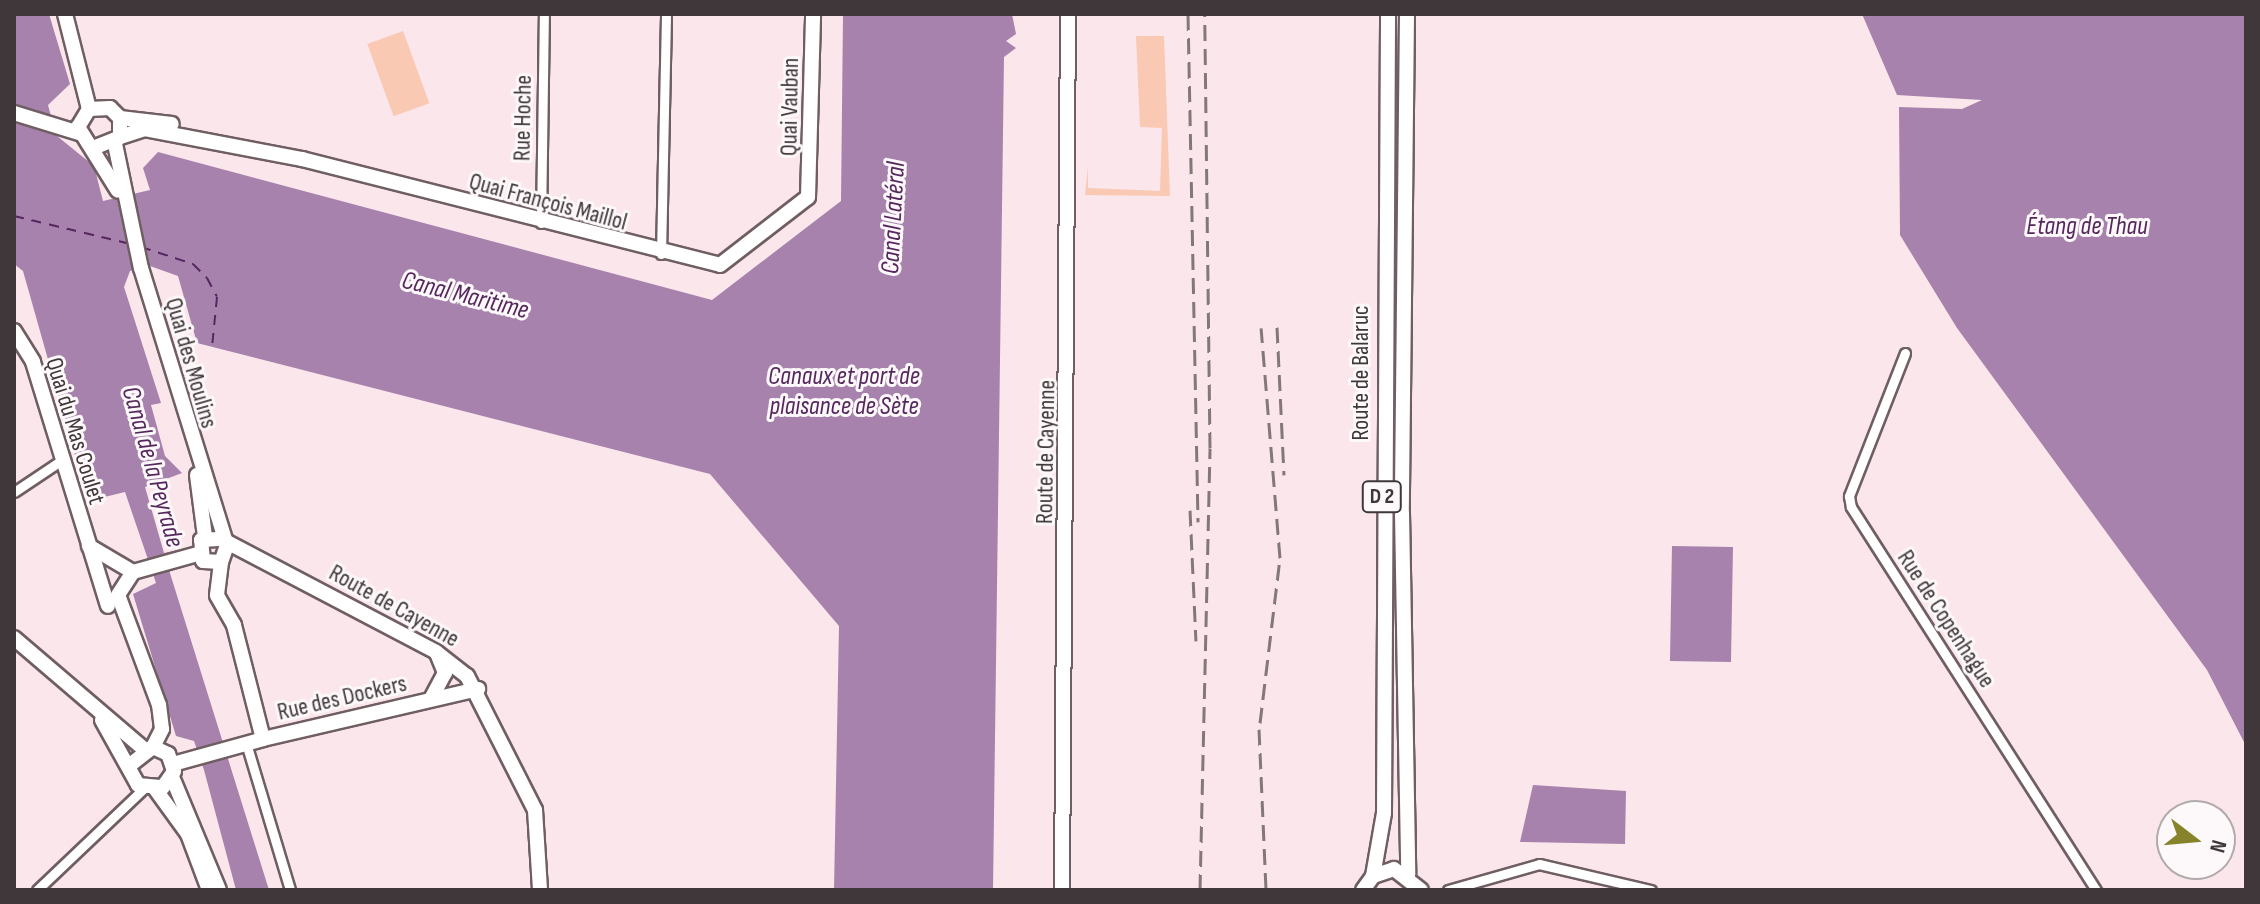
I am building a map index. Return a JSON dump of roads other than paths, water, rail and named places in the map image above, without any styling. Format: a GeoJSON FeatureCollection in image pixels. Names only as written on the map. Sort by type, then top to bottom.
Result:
{"type":"FeatureCollection","features":[{"type":"Feature","properties":{"kind":"main road"},"geometry":{"type":"LineString","coordinates":[[65,14],[86,112],[79,133]]}},
{"type":"Feature","properties":{"kind":"main road","name":"Quai Vauban"},"geometry":{"type":"LineString","coordinates":[[806,200],[813,14]]}},
{"type":"Feature","properties":{"kind":"main road","name":"Route de Cayenne"},"geometry":{"type":"LineString","coordinates":[[1062,890],[1068,14]]}},
{"type":"Feature","properties":{"kind":"main road","name":"Route de Balaruc"},"geometry":{"type":"LineString","coordinates":[[1373,876],[1384,813],[1388,14]]}},
{"type":"Feature","properties":{"kind":"main road","name":"Route de Balaruc"},"geometry":{"type":"LineString","coordinates":[[1407,14],[1402,513],[1408,874]]}},
{"type":"Feature","properties":{"kind":"main road"},"geometry":{"type":"LineString","coordinates":[[52,120],[103,106],[120,118],[118,140],[123,199]]}},
{"type":"Feature","properties":{"kind":"main road"},"geometry":{"type":"LineString","coordinates":[[14,113],[52,120],[79,133],[93,148],[123,199]]}},
{"type":"Feature","properties":{"kind":"main road","name":"Quai François Maillol"},"geometry":{"type":"LineString","coordinates":[[120,118],[171,124],[260,152]]}},
{"type":"Feature","properties":{"kind":"main road","name":"Quai François Maillol"},"geometry":{"type":"LineString","coordinates":[[118,140],[144,129],[260,152],[661,254],[723,264],[806,200]]}},
{"type":"Feature","properties":{"kind":"main road"},"geometry":{"type":"LineString","coordinates":[[93,148],[118,140]]}},
{"type":"Feature","properties":{"kind":"main road","name":"Quai des Moulins"},"geometry":{"type":"LineString","coordinates":[[123,199],[198,471]]}},
{"type":"Feature","properties":{"kind":"main road","name":"Quai du Mas Coulet"},"geometry":{"type":"LineString","coordinates":[[14,331],[33,362],[108,606]]}},
{"type":"Feature","properties":{"kind":"main road"},"geometry":{"type":"LineString","coordinates":[[131,764],[162,729],[159,705],[118,599],[138,571],[198,554],[205,537],[198,471]]}},
{"type":"Feature","properties":{"kind":"main road"},"geometry":{"type":"LineString","coordinates":[[145,786],[193,758],[263,739],[234,625],[217,595],[224,540],[198,471]]}},
{"type":"Feature","properties":{"kind":"main road"},"geometry":{"type":"LineString","coordinates":[[205,537],[224,540]]}},
{"type":"Feature","properties":{"kind":"main road","name":"Route de Cayenne"},"geometry":{"type":"LineString","coordinates":[[224,540],[436,652],[478,689],[535,810],[540,890]]}},
{"type":"Feature","properties":{"kind":"main road"},"geometry":{"type":"LineString","coordinates":[[89,546],[138,571]]}},
{"type":"Feature","properties":{"kind":"main road","name":"Route de Cayenne"},"geometry":{"type":"LineString","coordinates":[[198,554],[207,564],[223,560],[263,560]]}},
{"type":"Feature","properties":{"kind":"main road"},"geometry":{"type":"LineString","coordinates":[[14,638],[102,720],[148,748],[172,770],[219,890]]}},
{"type":"Feature","properties":{"kind":"main road","name":"Rue des Dockers"},"geometry":{"type":"LineString","coordinates":[[431,699],[445,673],[436,652]]}},
{"type":"Feature","properties":{"kind":"main road","name":"Rue des Dockers"},"geometry":{"type":"LineString","coordinates":[[263,739],[478,689]]}},
{"type":"Feature","properties":{"kind":"main road"},"geometry":{"type":"LineString","coordinates":[[102,720],[145,786],[188,834],[209,890]]}},
{"type":"Feature","properties":{"kind":"main road"},"geometry":{"type":"LineString","coordinates":[[1363,890],[1373,876],[1408,874],[1421,890]]}},
{"type":"Feature","properties":{"kind":"street","name":"Rue Hoche"},"geometry":{"type":"LineString","coordinates":[[541,223],[544,14]]}},
{"type":"Feature","properties":{"kind":"street"},"geometry":{"type":"LineString","coordinates":[[661,254],[666,14]]}},
{"type":"Feature","properties":{"kind":"street","name":"Rue de Copenhague"},"geometry":{"type":"LineString","coordinates":[[1905,353],[1849,496],[1851,507],[2096,890]]}},
{"type":"Feature","properties":{"kind":"street"},"geometry":{"type":"LineString","coordinates":[[14,492],[62,460]]}},
{"type":"Feature","properties":{"kind":"street"},"geometry":{"type":"LineString","coordinates":[[246,743],[290,890]]}},
{"type":"Feature","properties":{"kind":"street"},"geometry":{"type":"LineString","coordinates":[[43,888],[145,786]]}},
{"type":"Feature","properties":{"kind":"street"},"geometry":{"type":"LineString","coordinates":[[1448,890],[1485,877],[1562,865],[1651,890]]}},
{"type":"Feature","properties":{"kind":"water","name":"Canaux et port de plaisance de Sète"},"geometry":{"type":"Polygon","coordinates":[[[14,14],[49,14],[70,84],[48,105],[52,120],[57,136],[94,166],[103,201],[150,190],[143,168],[158,152],[712,300],[841,201],[843,14],[1012,14],[1016,34],[1006,41],[1016,48],[1004,57],[993,890],[834,890],[839,626],[710,474],[197,343],[178,276],[150,266],[130,271],[124,287],[161,403],[151,405],[165,456],[182,473],[145,487],[164,553],[178,550],[182,566],[169,570],[269,890],[236,890],[194,741],[176,736],[133,594],[156,583],[125,492],[88,501],[23,271],[14,264],[14,14]]]}},
{"type":"Feature","properties":{"kind":"water","name":"Étang de Thau"},"geometry":{"type":"Polygon","coordinates":[[[1862,14],[2246,14],[2246,746],[2207,670],[1957,328],[1900,235],[1899,107],[1962,109],[1982,100],[1897,95],[1862,14]]]}},
{"type":"Feature","properties":{"kind":"water"},"geometry":{"type":"Polygon","coordinates":[[[1672,546],[1733,547],[1731,662],[1670,661],[1672,546]]]}},
{"type":"Feature","properties":{"kind":"water"},"geometry":{"type":"Polygon","coordinates":[[[1533,785],[1626,791],[1625,844],[1520,842],[1533,785]]]}},
{"type":"Feature","properties":{"kind":"railway"},"geometry":{"type":"LineString","coordinates":[[1188,14],[1198,522]]}},
{"type":"Feature","properties":{"kind":"railway"},"geometry":{"type":"LineString","coordinates":[[1200,890],[1210,448],[1205,14]]}},
{"type":"Feature","properties":{"kind":"railway"},"geometry":{"type":"LineString","coordinates":[[1277,327],[1284,475]]}},
{"type":"Feature","properties":{"kind":"railway"},"geometry":{"type":"LineString","coordinates":[[1260,723],[1280,558],[1261,328]]}},
{"type":"Feature","properties":{"kind":"railway"},"geometry":{"type":"LineString","coordinates":[[1190,510],[1196,641]]}},
{"type":"Feature","properties":{"kind":"railway"},"geometry":{"type":"LineString","coordinates":[[1259,729],[1266,888]]}},
{"type":"Feature","properties":{"kind":"water label","name":"Canal Latéral"},"geometry":{"type":"Point","coordinates":[894,218]}},
{"type":"Feature","properties":{"kind":"water label","name":"Canal Maritime"},"geometry":{"type":"Point","coordinates":[465,296]}},
{"type":"Feature","properties":{"kind":"water label","name":"Canal de la Peyrade"},"geometry":{"type":"Point","coordinates":[152,467]}}]}
